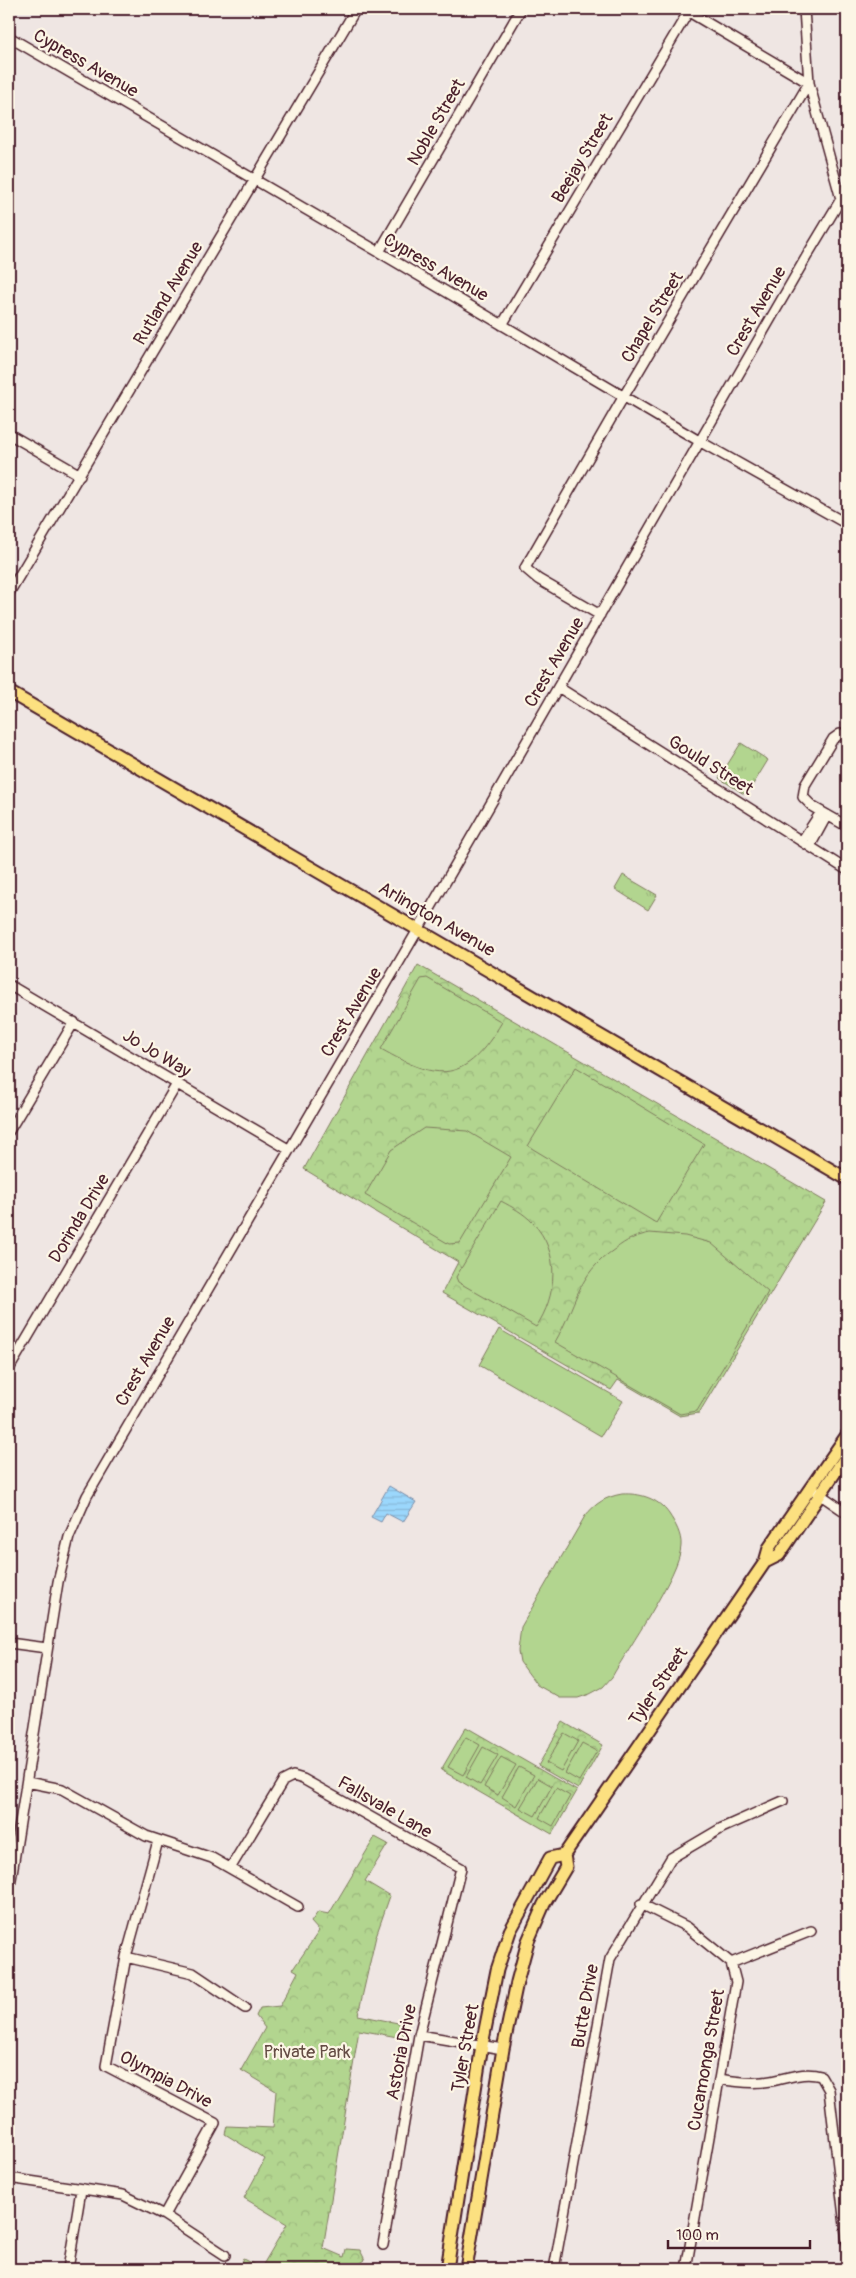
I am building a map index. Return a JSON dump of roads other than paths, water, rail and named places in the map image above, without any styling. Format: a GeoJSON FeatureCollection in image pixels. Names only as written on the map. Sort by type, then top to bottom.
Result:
{"type":"FeatureCollection","features":[{"type":"Feature","properties":{"kind":"main road","name":"Arlington Avenue"},"geometry":{"type":"LineString","coordinates":[[9,692],[419,928],[847,1179]]}},
{"type":"Feature","properties":{"kind":"main road","name":"Tyler Street"},"geometry":{"type":"LineString","coordinates":[[447,2269],[482,2045],[497,1970],[510,1931],[550,1858],[564,1855],[765,1562],[779,1555],[847,1435]]}},
{"type":"Feature","properties":{"kind":"main road","name":"Tyler Street"},"geometry":{"type":"LineString","coordinates":[[815,1491],[847,1455]]}},
{"type":"Feature","properties":{"kind":"main road","name":"Tyler Street"},"geometry":{"type":"LineString","coordinates":[[466,2269],[503,2049],[517,1982],[528,1941],[544,1904],[566,1867],[564,1855]]}},
{"type":"Feature","properties":{"kind":"street","name":"Rutland Avenue"},"geometry":{"type":"LineString","coordinates":[[9,593],[356,9]]}},
{"type":"Feature","properties":{"kind":"street","name":"Noble Street"},"geometry":{"type":"LineString","coordinates":[[379,252],[521,9]]}},
{"type":"Feature","properties":{"kind":"street"},"geometry":{"type":"LineString","coordinates":[[804,9],[809,83],[844,197]]}},
{"type":"Feature","properties":{"kind":"street"},"geometry":{"type":"LineString","coordinates":[[687,10],[809,83]]}},
{"type":"Feature","properties":{"kind":"street","name":"Beejay Street"},"geometry":{"type":"LineString","coordinates":[[502,325],[687,10]]}},
{"type":"Feature","properties":{"kind":"street","name":"Cypress Avenue"},"geometry":{"type":"LineString","coordinates":[[9,37],[699,441],[847,524]]}},
{"type":"Feature","properties":{"kind":"street","name":"Chapel Street"},"geometry":{"type":"LineString","coordinates":[[600,615],[538,578],[525,568],[809,83]]}},
{"type":"Feature","properties":{"kind":"street","name":"Crest Avenue"},"geometry":{"type":"LineString","coordinates":[[9,1892],[47,1648],[66,1549],[87,1496],[288,1149],[419,928],[699,441],[844,197]]}},
{"type":"Feature","properties":{"kind":"street"},"geometry":{"type":"LineString","coordinates":[[9,434],[80,475]]}},
{"type":"Feature","properties":{"kind":"street","name":"Gould Street"},"geometry":{"type":"LineString","coordinates":[[558,687],[847,870]]}},
{"type":"Feature","properties":{"kind":"street"},"geometry":{"type":"LineString","coordinates":[[847,734],[837,735],[805,785],[803,797],[806,803],[824,814],[847,824]]}},
{"type":"Feature","properties":{"kind":"street"},"geometry":{"type":"LineString","coordinates":[[806,844],[824,814]]}},
{"type":"Feature","properties":{"kind":"street","name":"Jo Jo Way"},"geometry":{"type":"LineString","coordinates":[[9,985],[288,1149]]}},
{"type":"Feature","properties":{"kind":"street"},"geometry":{"type":"LineString","coordinates":[[9,1131],[74,1022]]}},
{"type":"Feature","properties":{"kind":"street","name":"Dorinda Drive"},"geometry":{"type":"LineString","coordinates":[[9,1368],[177,1084]]}},
{"type":"Feature","properties":{"kind":"street"},"geometry":{"type":"LineString","coordinates":[[815,1491],[847,1513]]}},
{"type":"Feature","properties":{"kind":"street"},"geometry":{"type":"LineString","coordinates":[[9,1643],[47,1648]]}},
{"type":"Feature","properties":{"kind":"street","name":"Fallsvale Lane"},"geometry":{"type":"LineString","coordinates":[[231,1868],[283,1781],[293,1776],[303,1779],[461,1868]]}},
{"type":"Feature","properties":{"kind":"street"},"geometry":{"type":"LineString","coordinates":[[26,1782],[62,1789],[158,1841],[196,1851],[231,1868],[298,1907]]}},
{"type":"Feature","properties":{"kind":"street","name":"Butte Drive"},"geometry":{"type":"LineString","coordinates":[[554,2269],[610,1959],[641,1904],[671,1858],[722,1828],[783,1801]]}},
{"type":"Feature","properties":{"kind":"street","name":"Olympia Drive"},"geometry":{"type":"LineString","coordinates":[[158,1841],[126,1957],[106,2066],[215,2123],[164,2215]]}},
{"type":"Feature","properties":{"kind":"street","name":"Astoria Drive"},"geometry":{"type":"LineString","coordinates":[[383,2245],[419,2035],[461,1868]]}},
{"type":"Feature","properties":{"kind":"street"},"geometry":{"type":"LineString","coordinates":[[641,1904],[686,1927],[731,1963],[811,1931]]}},
{"type":"Feature","properties":{"kind":"street"},"geometry":{"type":"LineString","coordinates":[[126,1957],[193,1973],[245,2008]]}},
{"type":"Feature","properties":{"kind":"street","name":"Cucamonga Street"},"geometry":{"type":"LineString","coordinates":[[686,2269],[736,1982],[731,1963]]}},
{"type":"Feature","properties":{"kind":"street"},"geometry":{"type":"LineString","coordinates":[[419,2035],[503,2049]]}},
{"type":"Feature","properties":{"kind":"street"},"geometry":{"type":"LineString","coordinates":[[719,2079],[748,2082],[770,2081],[808,2072],[822,2076],[829,2090],[847,2242]]}},
{"type":"Feature","properties":{"kind":"street"},"geometry":{"type":"LineString","coordinates":[[9,2178],[123,2195],[164,2215],[225,2255]]}},
{"type":"Feature","properties":{"kind":"street"},"geometry":{"type":"LineString","coordinates":[[68,2269],[81,2190]]}},
{"type":"Feature","properties":{"kind":"water"},"geometry":{"type":"Polygon","coordinates":[[[389,1486],[416,1502],[403,1522],[386,1513],[381,1522],[371,1517],[389,1486]]]}},
{"type":"Feature","properties":{"kind":"park label","name":"Private Park"},"geometry":{"type":"Point","coordinates":[307,2052]}}]}
